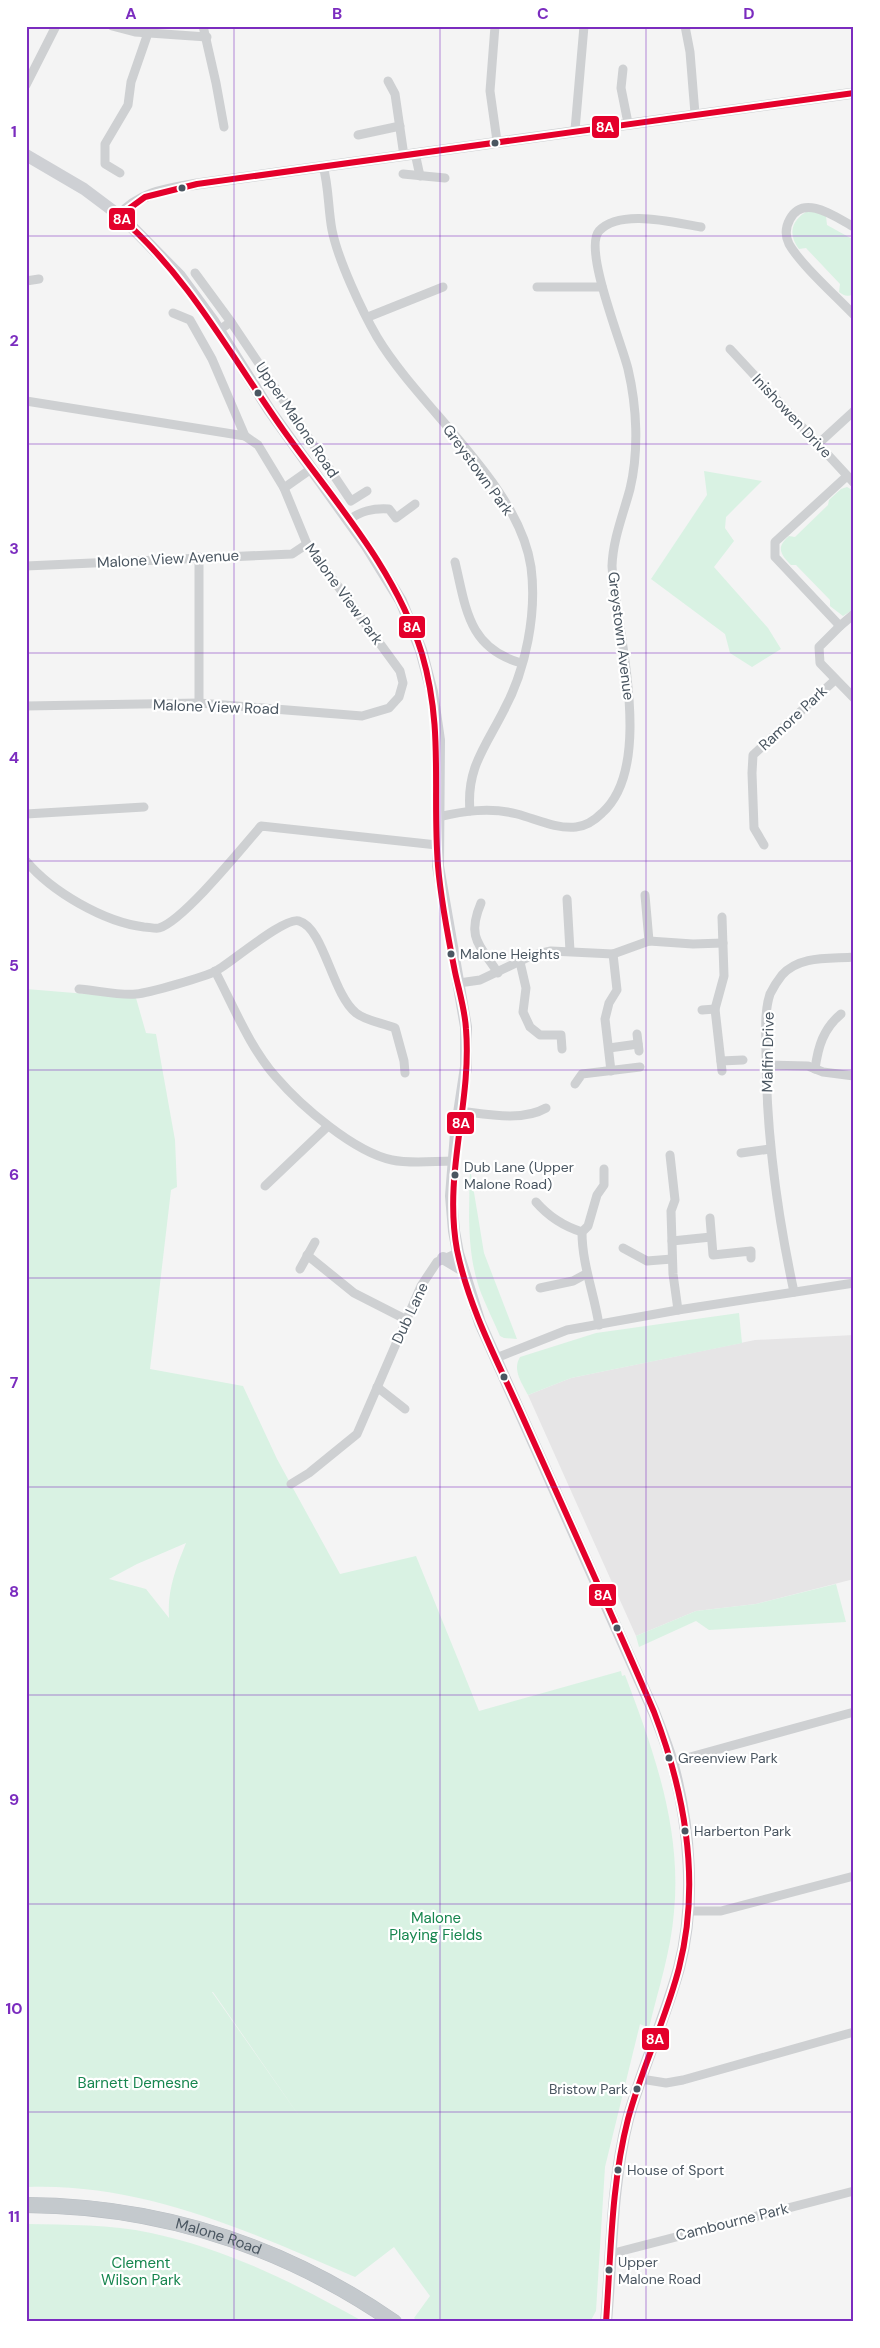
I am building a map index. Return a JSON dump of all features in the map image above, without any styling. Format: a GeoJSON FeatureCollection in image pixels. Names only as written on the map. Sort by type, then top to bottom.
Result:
{"type":"FeatureCollection","features":[{"type":"Feature","properties":{"kind":"highway","name":"Malone Road"},"geometry":{"type":"LineString","coordinates":[[26,2205],[88,2207],[123,2212],[178,2222],[229,2237],[286,2260],[358,2298],[394,2322]]}},
{"type":"Feature","properties":{"kind":"main road","name":"Upper Malone Road"},"geometry":{"type":"LineString","coordinates":[[26,155],[84,189],[119,216],[180,276],[219,330],[270,411],[348,520],[401,601],[421,650],[432,692],[439,740],[437,845],[442,895],[459,983],[467,1047],[453,1161],[451,1196],[458,1253],[476,1313],[629,1652],[654,1712],[672,1762],[685,1836],[687,1911],[679,1966],[641,2079],[620,2157],[610,2254],[606,2322]]}},
{"type":"Feature","properties":{"kind":"main road"},"geometry":{"type":"LineString","coordinates":[[443,1258],[464,1270]]}},
{"type":"Feature","properties":{"kind":"street"},"geometry":{"type":"LineString","coordinates":[[26,85],[56,26]]}},
{"type":"Feature","properties":{"kind":"street"},"geometry":{"type":"LineString","coordinates":[[112,26],[148,33],[207,37]]}},
{"type":"Feature","properties":{"kind":"street"},"geometry":{"type":"LineString","coordinates":[[202,26],[207,37],[224,128]]}},
{"type":"Feature","properties":{"kind":"street"},"geometry":{"type":"LineString","coordinates":[[495,26],[490,91],[497,141]]}},
{"type":"Feature","properties":{"kind":"street"},"geometry":{"type":"LineString","coordinates":[[575,130],[584,26]]}},
{"type":"Feature","properties":{"kind":"street"},"geometry":{"type":"LineString","coordinates":[[685,26],[689,42],[695,114]]}},
{"type":"Feature","properties":{"kind":"street"},"geometry":{"type":"LineString","coordinates":[[120,173],[105,164],[105,144],[128,105],[131,82],[148,33]]}},
{"type":"Feature","properties":{"kind":"street"},"geometry":{"type":"LineString","coordinates":[[623,69],[621,88],[628,123]]}},
{"type":"Feature","properties":{"kind":"street"},"geometry":{"type":"LineString","coordinates":[[388,81],[395,94],[400,126],[420,176]]}},
{"type":"Feature","properties":{"kind":"street"},"geometry":{"type":"LineString","coordinates":[[119,216],[134,202],[170,188],[575,130],[854,93]]}},
{"type":"Feature","properties":{"kind":"street"},"geometry":{"type":"LineString","coordinates":[[358,135],[400,126]]}},
{"type":"Feature","properties":{"kind":"street","name":"Greystown Park"},"geometry":{"type":"LineString","coordinates":[[324,166],[332,231],[368,317],[394,362],[472,456],[519,527],[530,566],[533,599],[521,663],[507,704],[477,760],[471,777],[470,811]]}},
{"type":"Feature","properties":{"kind":"street"},"geometry":{"type":"LineString","coordinates":[[403,174],[445,178]]}},
{"type":"Feature","properties":{"kind":"street"},"geometry":{"type":"LineString","coordinates":[[854,228],[821,209],[810,207],[800,209],[792,215],[787,224],[786,236],[790,245],[854,315]]}},
{"type":"Feature","properties":{"kind":"street","name":"Greystown Avenue"},"geometry":{"type":"LineString","coordinates":[[438,817],[470,811],[494,810],[560,826],[583,826],[605,811],[613,801],[623,778],[631,720],[612,566],[612,548],[630,489],[636,444],[632,390],[628,368],[602,287],[595,242],[600,231],[606,226],[624,219],[638,218],[702,227]]}},
{"type":"Feature","properties":{"kind":"street","name":"Upper Malone Road"},"geometry":{"type":"LineString","coordinates":[[195,273],[231,322],[352,501],[367,491]]}},
{"type":"Feature","properties":{"kind":"street"},"geometry":{"type":"LineString","coordinates":[[26,281],[39,279]]}},
{"type":"Feature","properties":{"kind":"street"},"geometry":{"type":"LineString","coordinates":[[368,317],[443,287]]}},
{"type":"Feature","properties":{"kind":"street"},"geometry":{"type":"LineString","coordinates":[[537,287],[602,287]]}},
{"type":"Feature","properties":{"kind":"street"},"geometry":{"type":"LineString","coordinates":[[847,308],[854,300]]}},
{"type":"Feature","properties":{"kind":"street","name":"Malone View Park"},"geometry":{"type":"LineString","coordinates":[[173,313],[190,320],[212,359],[245,436],[258,445],[284,488],[307,544],[400,671],[403,683],[399,697]]}},
{"type":"Feature","properties":{"kind":"street"},"geometry":{"type":"LineString","coordinates":[[219,330],[231,322]]}},
{"type":"Feature","properties":{"kind":"street","name":"Inishowen Drive"},"geometry":{"type":"LineString","coordinates":[[730,349],[850,480]]}},
{"type":"Feature","properties":{"kind":"street"},"geometry":{"type":"LineString","coordinates":[[26,401],[245,436]]}},
{"type":"Feature","properties":{"kind":"street"},"geometry":{"type":"LineString","coordinates":[[818,444],[854,411]]}},
{"type":"Feature","properties":{"kind":"street"},"geometry":{"type":"LineString","coordinates":[[284,488],[311,468]]}},
{"type":"Feature","properties":{"kind":"street"},"geometry":{"type":"LineString","coordinates":[[840,626],[776,557],[775,542],[850,480]]}},
{"type":"Feature","properties":{"kind":"street"},"geometry":{"type":"LineString","coordinates":[[348,520],[361,512],[374,508],[389,508],[396,518],[415,504]]}},
{"type":"Feature","properties":{"kind":"street","name":"Malone View Avenue"},"geometry":{"type":"LineString","coordinates":[[26,566],[292,554],[307,544]]}},
{"type":"Feature","properties":{"kind":"street"},"geometry":{"type":"LineString","coordinates":[[199,557],[199,703]]}},
{"type":"Feature","properties":{"kind":"street"},"geometry":{"type":"LineString","coordinates":[[455,562],[465,610],[470,622],[492,650],[509,660],[521,663]]}},
{"type":"Feature","properties":{"kind":"street"},"geometry":{"type":"LineString","coordinates":[[854,614],[819,647],[820,663],[854,698]]}},
{"type":"Feature","properties":{"kind":"street","name":"Ramore Park"},"geometry":{"type":"LineString","coordinates":[[764,845],[754,828],[753,755],[835,680]]}},
{"type":"Feature","properties":{"kind":"street","name":"Malone View Road"},"geometry":{"type":"LineString","coordinates":[[26,706],[199,703],[362,716],[389,708],[399,697]]}},
{"type":"Feature","properties":{"kind":"street"},"geometry":{"type":"LineString","coordinates":[[26,814],[144,807]]}},
{"type":"Feature","properties":{"kind":"street"},"geometry":{"type":"LineString","coordinates":[[26,861],[52,885],[93,910],[137,926],[158,929],[174,920],[196,899],[261,826],[437,845]]}},
{"type":"Feature","properties":{"kind":"street"},"geometry":{"type":"LineString","coordinates":[[649,899],[649,941]]}},
{"type":"Feature","properties":{"kind":"street"},"geometry":{"type":"LineString","coordinates":[[481,903],[475,920],[474,937],[477,946],[498,973]]}},
{"type":"Feature","properties":{"kind":"street"},"geometry":{"type":"LineString","coordinates":[[570,903],[570,951]]}},
{"type":"Feature","properties":{"kind":"street"},"geometry":{"type":"LineString","coordinates":[[722,918],[724,976],[715,1009],[721,1066],[743,1060]]}},
{"type":"Feature","properties":{"kind":"street"},"geometry":{"type":"LineString","coordinates":[[79,989],[135,994],[215,971],[293,920],[305,924],[321,944],[337,988],[356,1013],[395,1028],[404,1060],[405,1073]]}},
{"type":"Feature","properties":{"kind":"street"},"geometry":{"type":"LineString","coordinates":[[459,983],[480,980],[533,955],[551,951],[614,954],[649,941],[693,944],[724,943]]}},
{"type":"Feature","properties":{"kind":"street"},"geometry":{"type":"LineString","coordinates":[[612,1070],[605,1019],[609,1003],[617,990],[614,954]]}},
{"type":"Feature","properties":{"kind":"street","name":"Malfin Drive"},"geometry":{"type":"LineString","coordinates":[[794,1292],[779,1216],[770,1149],[766,1018],[770,994],[783,974],[802,961],[854,957]]}},
{"type":"Feature","properties":{"kind":"street"},"geometry":{"type":"LineString","coordinates":[[520,962],[526,988],[522,1012],[530,1027],[540,1035],[561,1035],[562,1049]]}},
{"type":"Feature","properties":{"kind":"street"},"geometry":{"type":"LineString","coordinates":[[215,971],[246,1031],[275,1076],[328,1126],[375,1155],[393,1160],[453,1161]]}},
{"type":"Feature","properties":{"kind":"street"},"geometry":{"type":"LineString","coordinates":[[702,1010],[715,1009]]}},
{"type":"Feature","properties":{"kind":"street"},"geometry":{"type":"LineString","coordinates":[[815,1069],[821,1039],[830,1022],[841,1014]]}},
{"type":"Feature","properties":{"kind":"street"},"geometry":{"type":"LineString","coordinates":[[608,1048],[638,1043]]}},
{"type":"Feature","properties":{"kind":"street"},"geometry":{"type":"LineString","coordinates":[[766,1065],[808,1066],[823,1072],[854,1076]]}},
{"type":"Feature","properties":{"kind":"street"},"geometry":{"type":"LineString","coordinates":[[575,1084],[582,1074],[640,1067]]}},
{"type":"Feature","properties":{"kind":"street"},"geometry":{"type":"LineString","coordinates":[[459,1111],[499,1115],[537,1113],[546,1108]]}},
{"type":"Feature","properties":{"kind":"street"},"geometry":{"type":"LineString","coordinates":[[265,1186],[328,1126]]}},
{"type":"Feature","properties":{"kind":"street"},"geometry":{"type":"LineString","coordinates":[[742,1153],[770,1149]]}},
{"type":"Feature","properties":{"kind":"street"},"geometry":{"type":"LineString","coordinates":[[670,1156],[675,1200],[672,1211],[672,1259],[678,1310]]}},
{"type":"Feature","properties":{"kind":"street"},"geometry":{"type":"LineString","coordinates":[[582,1232],[588,1226],[597,1195],[604,1185],[604,1169]]}},
{"type":"Feature","properties":{"kind":"street"},"geometry":{"type":"LineString","coordinates":[[536,1202],[545,1212],[559,1222],[582,1232]]}},
{"type":"Feature","properties":{"kind":"street"},"geometry":{"type":"LineString","coordinates":[[710,1218],[713,1255],[750,1251],[751,1258]]}},
{"type":"Feature","properties":{"kind":"street"},"geometry":{"type":"LineString","coordinates":[[582,1232],[586,1274],[593,1291],[599,1325]]}},
{"type":"Feature","properties":{"kind":"street"},"geometry":{"type":"LineString","coordinates":[[672,1241],[711,1237]]}},
{"type":"Feature","properties":{"kind":"street"},"geometry":{"type":"LineString","coordinates":[[300,1269],[315,1242]]}},
{"type":"Feature","properties":{"kind":"street"},"geometry":{"type":"LineString","coordinates":[[622,1248],[647,1261],[672,1259]]}},
{"type":"Feature","properties":{"kind":"street"},"geometry":{"type":"LineString","coordinates":[[443,1258],[458,1253]]}},
{"type":"Feature","properties":{"kind":"street"},"geometry":{"type":"LineString","coordinates":[[307,1255],[354,1293],[405,1319]]}},
{"type":"Feature","properties":{"kind":"street","name":"Dub Lane"},"geometry":{"type":"LineString","coordinates":[[291,1484],[309,1473],[357,1434],[405,1319],[432,1268],[443,1258]]}},
{"type":"Feature","properties":{"kind":"street"},"geometry":{"type":"LineString","coordinates":[[540,1288],[573,1281],[586,1274]]}},
{"type":"Feature","properties":{"kind":"street"},"geometry":{"type":"LineString","coordinates":[[496,1358],[567,1330],[678,1310],[854,1284]]}},
{"type":"Feature","properties":{"kind":"street"},"geometry":{"type":"LineString","coordinates":[[377,1388],[404,1409]]}},
{"type":"Feature","properties":{"kind":"street"},"geometry":{"type":"LineString","coordinates":[[672,1762],[854,1712]]}},
{"type":"Feature","properties":{"kind":"street"},"geometry":{"type":"LineString","coordinates":[[687,1911],[721,1911],[854,1876]]}},
{"type":"Feature","properties":{"kind":"street"},"geometry":{"type":"LineString","coordinates":[[641,2079],[666,2083],[682,2080],[854,2032]]}},
{"type":"Feature","properties":{"kind":"street","name":"Cambourne Park"},"geometry":{"type":"LineString","coordinates":[[610,2254],[854,2191]]}},
{"type":"Feature","properties":{"kind":"shaded area"},"geometry":{"type":"Polygon","coordinates":[[[854,1335],[854,1579],[756,1604],[696,1611],[636,1636],[528,1395],[571,1378],[755,1340],[854,1335]]]}},
{"type":"Feature","properties":{"kind":"green space"},"geometry":{"type":"Polygon","coordinates":[[[806,212],[816,212],[826,216],[827,225],[854,240],[854,294],[846,296],[839,292],[840,284],[806,248],[799,249],[793,239],[794,224],[806,212]]]}},
{"type":"Feature","properties":{"kind":"green space"},"geometry":{"type":"Polygon","coordinates":[[[704,471],[762,481],[726,517],[725,528],[734,541],[714,567],[768,628],[781,649],[752,667],[730,653],[725,634],[651,579],[707,495],[704,471]]]}},
{"type":"Feature","properties":{"kind":"green space"},"geometry":{"type":"Polygon","coordinates":[[[847,487],[854,491],[854,609],[843,616],[830,606],[830,600],[796,565],[791,565],[787,561],[782,554],[781,547],[789,536],[795,537],[828,505],[829,500],[841,489],[847,487]]]}},
{"type":"Feature","properties":{"kind":"green space","name":"Malone Playing Fields"},"geometry":{"type":"Polygon","coordinates":[[[26,989],[136,998],[146,1033],[156,1034],[175,1140],[177,1187],[171,1190],[150,1369],[243,1386],[277,1459],[340,1574],[416,1556],[479,1711],[621,1671],[622,1676],[625,1675],[646,1732],[663,1791],[674,1851],[675,1881],[674,1912],[664,1970],[649,2028],[640,2024],[605,2167],[596,2311],[590,2322],[419,2322],[414,2318],[430,2296],[394,2247],[355,2277],[236,2227],[154,2201],[112,2193],[69,2188],[26,2187],[26,989]],[[186,1543],[137,1564],[109,1579],[146,1589],[169,1618],[171,1589],[186,1543]],[[212,1992],[302,2120],[213,1992],[212,1992]]]}},
{"type":"Feature","properties":{"kind":"green space"},"geometry":{"type":"Polygon","coordinates":[[[470,1168],[484,1253],[517,1339],[500,1336],[476,1278],[470,1231],[470,1168]]]}},
{"type":"Feature","properties":{"kind":"green space"},"geometry":{"type":"Polygon","coordinates":[[[739,1313],[742,1343],[571,1378],[528,1395],[517,1372],[520,1357],[596,1333],[739,1313]]]}},
{"type":"Feature","properties":{"kind":"green space"},"geometry":{"type":"Polygon","coordinates":[[[836,1584],[846,1622],[709,1630],[696,1621],[639,1647],[636,1636],[696,1611],[756,1604],[836,1584]]]}},
{"type":"Feature","properties":{"kind":"green space","name":"Clement Wilson Park"},"geometry":{"type":"Polygon","coordinates":[[[26,2224],[120,2228],[180,2240],[235,2258],[261,2269],[364,2322],[26,2322],[26,2224]]]}},
{"type":"Feature","properties":{"kind":"transit line","name":"8A"},"geometry":{"type":"LineString","coordinates":[[606,2322],[615,2194],[622,2144],[640,2081],[674,1987],[686,1936],[689,1903],[686,1838],[674,1774],[654,1712],[477,1315],[462,1272],[457,1250],[453,1194],[465,1084],[467,1057],[466,1029],[447,933],[439,879],[436,838],[435,734],[429,682],[411,623],[397,593],[362,537],[284,431],[188,291],[167,265],[119,216],[145,197],[197,184],[854,93]]}},
{"type":"Feature","properties":{"kind":"place","name":"Malone Heights"},"geometry":{"type":"Point","coordinates":[451,954]}},
{"type":"Feature","properties":{"kind":"place","name":"Dub Lane (Upper Malone Road)"},"geometry":{"type":"Point","coordinates":[455,1175]}},
{"type":"Feature","properties":{"kind":"place","name":"Greenview Park"},"geometry":{"type":"Point","coordinates":[669,1758]}},
{"type":"Feature","properties":{"kind":"place","name":"Harberton Park"},"geometry":{"type":"Point","coordinates":[685,1831]}},
{"type":"Feature","properties":{"kind":"place","name":"Bristow Park"},"geometry":{"type":"Point","coordinates":[637,2089]}},
{"type":"Feature","properties":{"kind":"place","name":"House of Sport"},"geometry":{"type":"Point","coordinates":[618,2170]}},
{"type":"Feature","properties":{"kind":"place","name":"Upper Malone Road"},"geometry":{"type":"Point","coordinates":[609,2270]}},
{"type":"Feature","properties":{"kind":"park label","name":"Barnett Demesne"},"geometry":{"type":"Point","coordinates":[138,2083]}}]}
